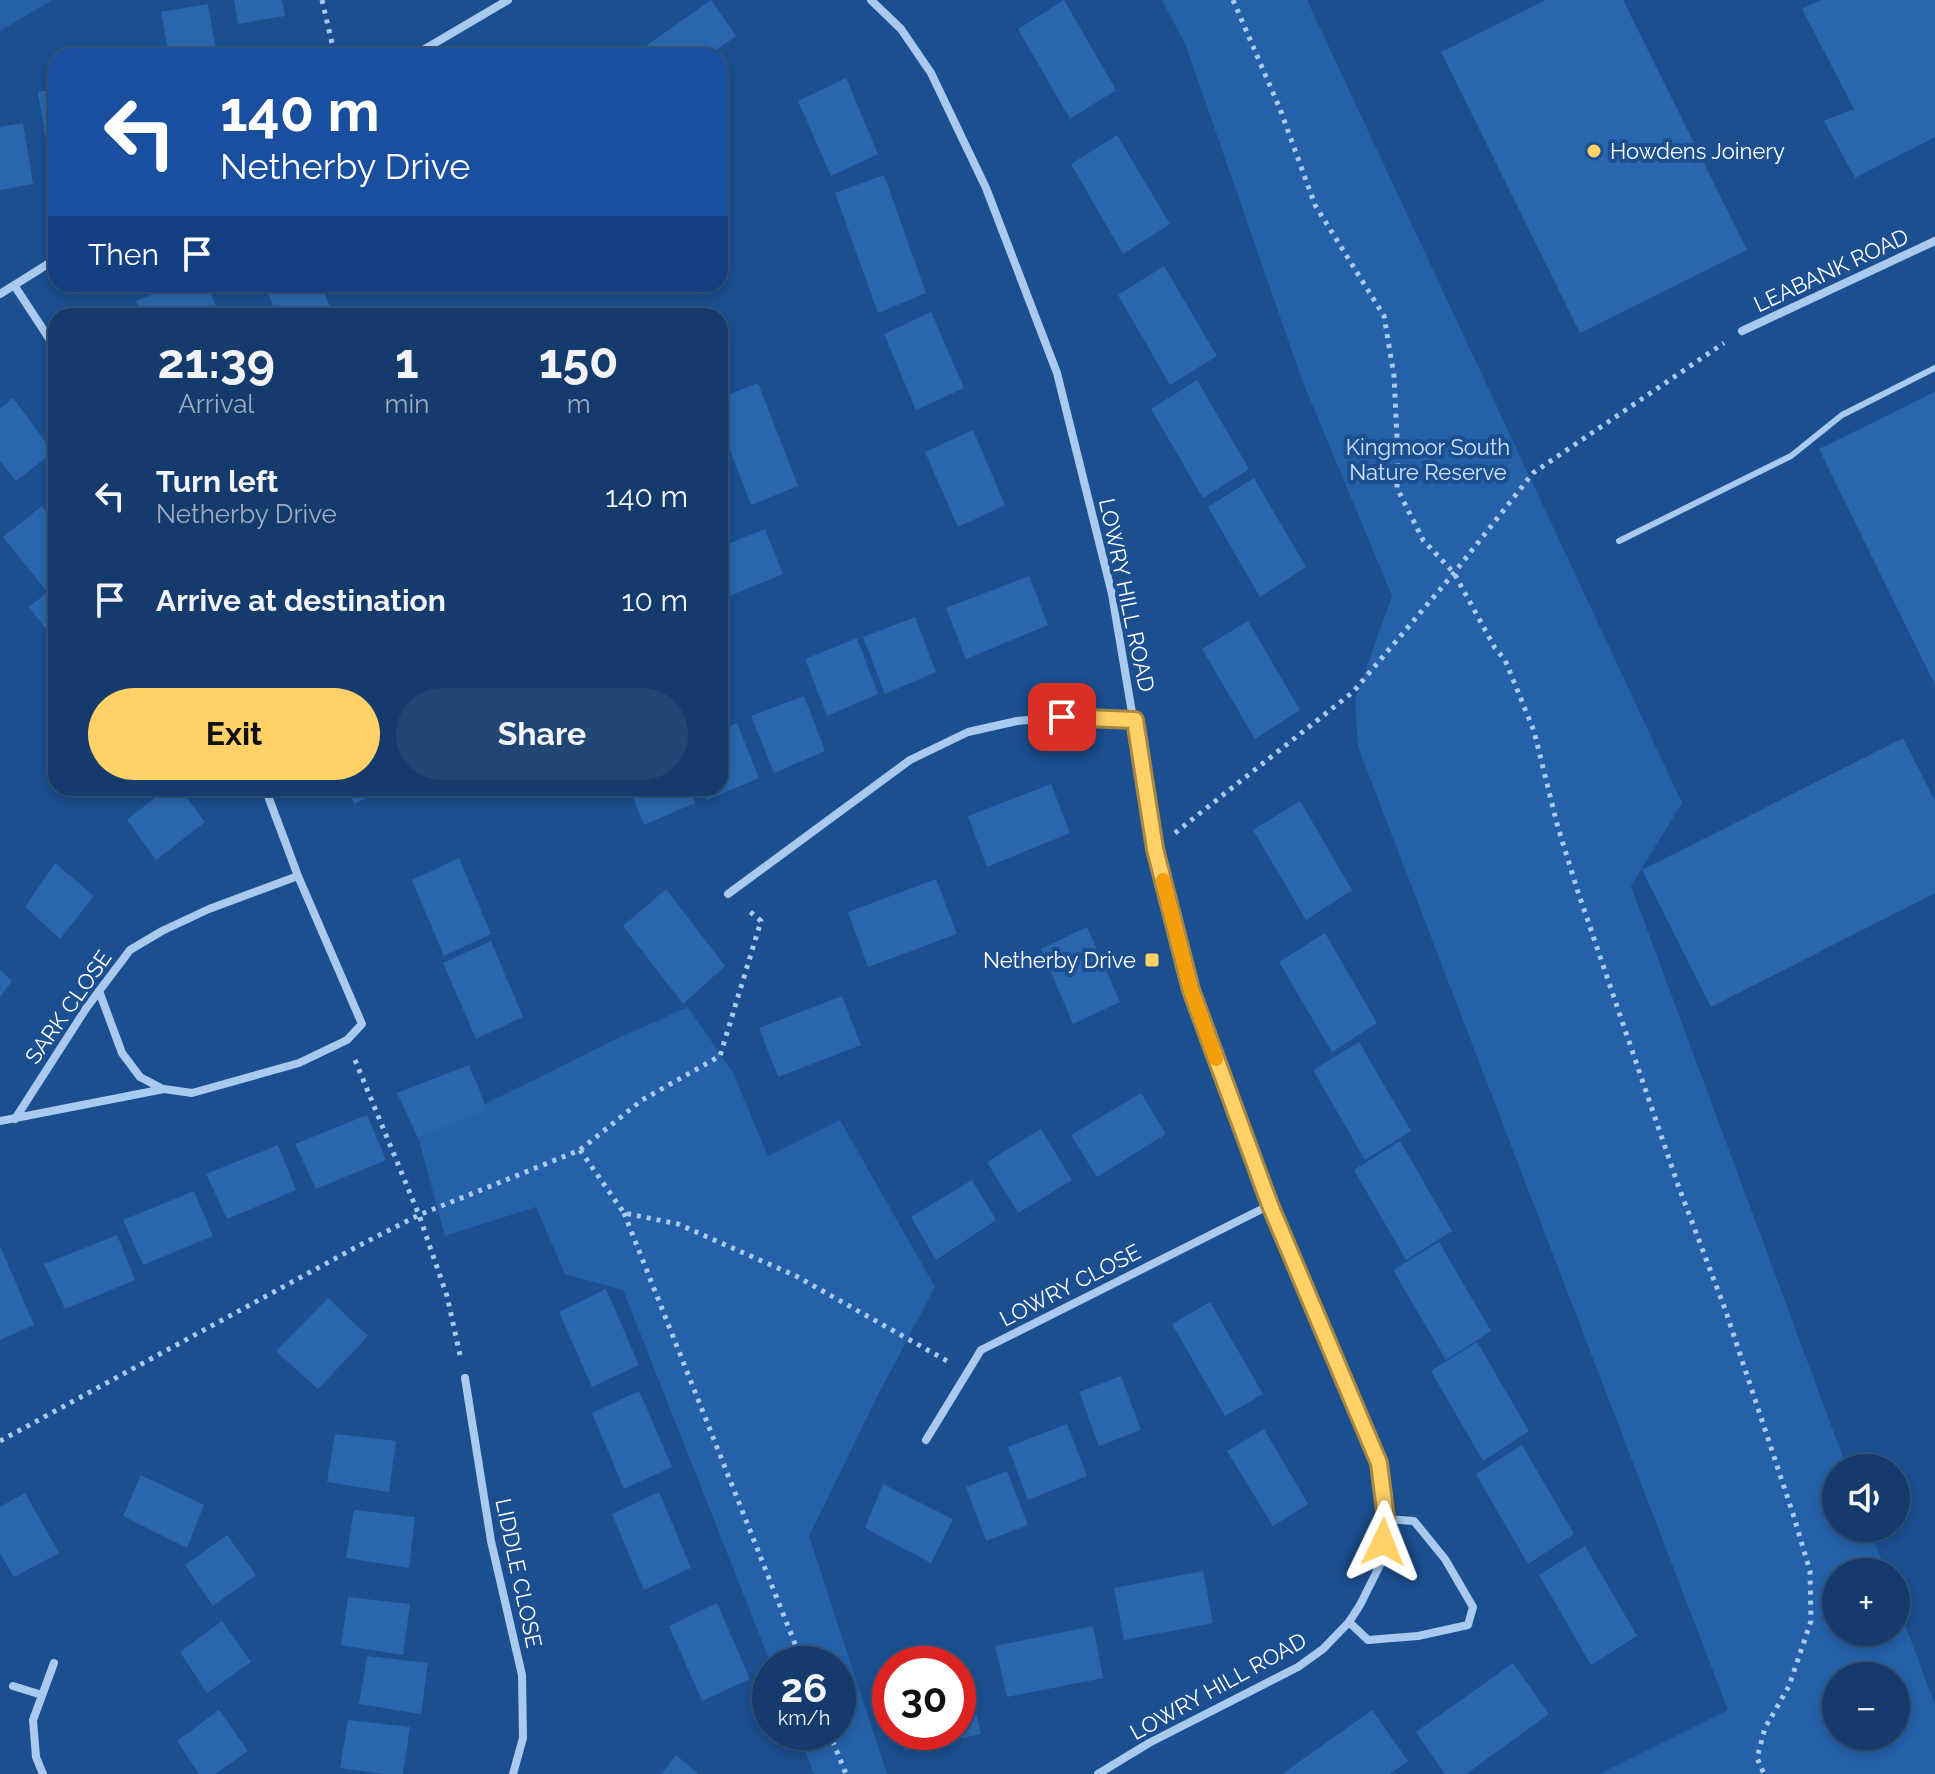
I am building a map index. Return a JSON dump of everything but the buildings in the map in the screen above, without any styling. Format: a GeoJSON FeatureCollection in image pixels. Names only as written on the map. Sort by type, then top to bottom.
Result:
{"type":"FeatureCollection","features":[{"type":"Feature","properties":{"kind":"street"},"geometry":{"type":"LineString","coordinates":[[427,48],[508,0]]}},
{"type":"Feature","properties":{"kind":"street","name":"LOWRY HILL ROAD"},"geometry":{"type":"LineString","coordinates":[[871,0],[901,29],[931,73],[986,188],[1057,373],[1112,594],[1155,849],[1191,990],[1270,1205],[1379,1463],[1386,1519],[1380,1565],[1349,1622],[1323,1649],[1298,1667],[1149,1743],[1098,1774]]}},
{"type":"Feature","properties":{"kind":"street","name":"LEABANK ROAD"},"geometry":{"type":"LineString","coordinates":[[1742,331],[1935,241]]}},
{"type":"Feature","properties":{"kind":"street"},"geometry":{"type":"LineString","coordinates":[[0,294],[48,264]]}},
{"type":"Feature","properties":{"kind":"street"},"geometry":{"type":"LineString","coordinates":[[14,285],[48,337]]}},
{"type":"Feature","properties":{"kind":"street"},"geometry":{"type":"LineString","coordinates":[[728,894],[910,760],[968,732],[1017,721],[1062,717],[1135,720]]}},
{"type":"Feature","properties":{"kind":"street"},"geometry":{"type":"LineString","coordinates":[[99,991],[122,1053],[140,1077],[164,1089],[192,1093],[299,1063],[347,1040],[362,1024],[298,876],[268,796]]}},
{"type":"Feature","properties":{"kind":"street","name":"SARK CLOSE"},"geometry":{"type":"LineString","coordinates":[[15,1119],[99,991],[130,950],[209,909],[298,876]]}},
{"type":"Feature","properties":{"kind":"street"},"geometry":{"type":"LineString","coordinates":[[0,1121],[164,1089]]}},
{"type":"Feature","properties":{"kind":"street","name":"LOWRY CLOSE"},"geometry":{"type":"LineString","coordinates":[[926,1440],[981,1350],[1270,1205]]}},
{"type":"Feature","properties":{"kind":"street","name":"LIDDLE CLOSE"},"geometry":{"type":"LineString","coordinates":[[465,1378],[491,1541],[522,1675],[523,1738],[513,1774]]}},
{"type":"Feature","properties":{"kind":"street"},"geometry":{"type":"LineString","coordinates":[[1349,1622],[1368,1640],[1418,1636],[1468,1625],[1473,1607],[1445,1559],[1414,1521],[1386,1519]]}},
{"type":"Feature","properties":{"kind":"street"},"geometry":{"type":"LineString","coordinates":[[43,1774],[36,1757],[33,1720],[54,1663]]}},
{"type":"Feature","properties":{"kind":"street"},"geometry":{"type":"LineString","coordinates":[[13,1686],[42,1695]]}},
{"type":"Feature","properties":{"kind":"lane"},"geometry":{"type":"LineString","coordinates":[[1619,541],[1791,456],[1842,415],[1935,368]]}},
{"type":"Feature","properties":{"kind":"path"},"geometry":{"type":"LineString","coordinates":[[322,0],[333,48]]}},
{"type":"Feature","properties":{"kind":"path"},"geometry":{"type":"LineString","coordinates":[[1233,0],[1280,109],[1315,205],[1384,316],[1394,376],[1397,488],[1423,540],[1454,573],[1495,648],[1505,660],[1534,731],[1557,824],[1582,904],[1678,1185],[1725,1309],[1793,1514],[1810,1571],[1811,1621],[1789,1686],[1765,1728],[1757,1758],[1764,1774]]}},
{"type":"Feature","properties":{"kind":"path"},"geometry":{"type":"LineString","coordinates":[[1155,849],[1353,692],[1454,573],[1533,473],[1742,331]]}},
{"type":"Feature","properties":{"kind":"path"},"geometry":{"type":"LineString","coordinates":[[0,1441],[419,1215],[580,1150],[642,1100],[720,1056],[761,921]]}},
{"type":"Feature","properties":{"kind":"path"},"geometry":{"type":"LineString","coordinates":[[347,1040],[419,1215],[447,1296],[465,1378]]}},
{"type":"Feature","properties":{"kind":"path"},"geometry":{"type":"LineString","coordinates":[[580,1150],[624,1213],[796,1646]]}},
{"type":"Feature","properties":{"kind":"path"},"geometry":{"type":"LineString","coordinates":[[624,1213],[678,1224],[796,1276],[967,1372]]}},
{"type":"Feature","properties":{"kind":"path"},"geometry":{"type":"LineString","coordinates":[[836,1750],[846,1774]]}},
{"type":"Feature","properties":{"kind":"green space"},"geometry":{"type":"Polygon","coordinates":[[[0,0],[52,0],[0,31],[0,0]]]}},
{"type":"Feature","properties":{"kind":"green space","name":"Kingmoor South Nature Reserve"},"geometry":{"type":"Polygon","coordinates":[[[1162,0],[1307,0],[1682,803],[1631,886],[1842,1454],[1822,1454],[1822,1542],[1874,1542],[1881,1558],[1822,1558],[1822,1646],[1910,1646],[1910,1638],[1935,1705],[1935,1774],[1599,1774],[1728,1710],[1358,747],[1355,700],[1392,596],[1302,380],[1186,46],[1162,0]]]}},
{"type":"Feature","properties":{"kind":"green space"},"geometry":{"type":"Polygon","coordinates":[[[688,1007],[733,1073],[768,1156],[840,1120],[935,1287],[809,1536],[845,1646],[764,1646],[623,1290],[565,1274],[536,1207],[445,1236],[418,1137],[688,1007]]]}},
{"type":"Feature","properties":{"kind":"green space"},"geometry":{"type":"Polygon","coordinates":[[[856,1679],[872,1728],[872,1750],[879,1750],[887,1774],[814,1774],[805,1750],[856,1750],[856,1679]]]}},
{"type":"Feature","properties":{"kind":"slow traffic"},"geometry":{"type":"LineString","coordinates":[[1163,880],[1191,990],[1216,1059]]}},
{"type":"Feature","properties":{"kind":"place","name":"Howdens Joinery"},"geometry":{"type":"Point","coordinates":[1594,151]}},
{"type":"Feature","properties":{"kind":"place","name":"Netherby Drive"},"geometry":{"type":"Point","coordinates":[1152,960]}},
{"type":"Feature","properties":{"kind":"route"},"geometry":{"type":"LineString","coordinates":[[1062,717],[1135,720],[1155,849],[1191,990],[1270,1205],[1379,1463],[1386,1519],[1383,1542]]}}]}
